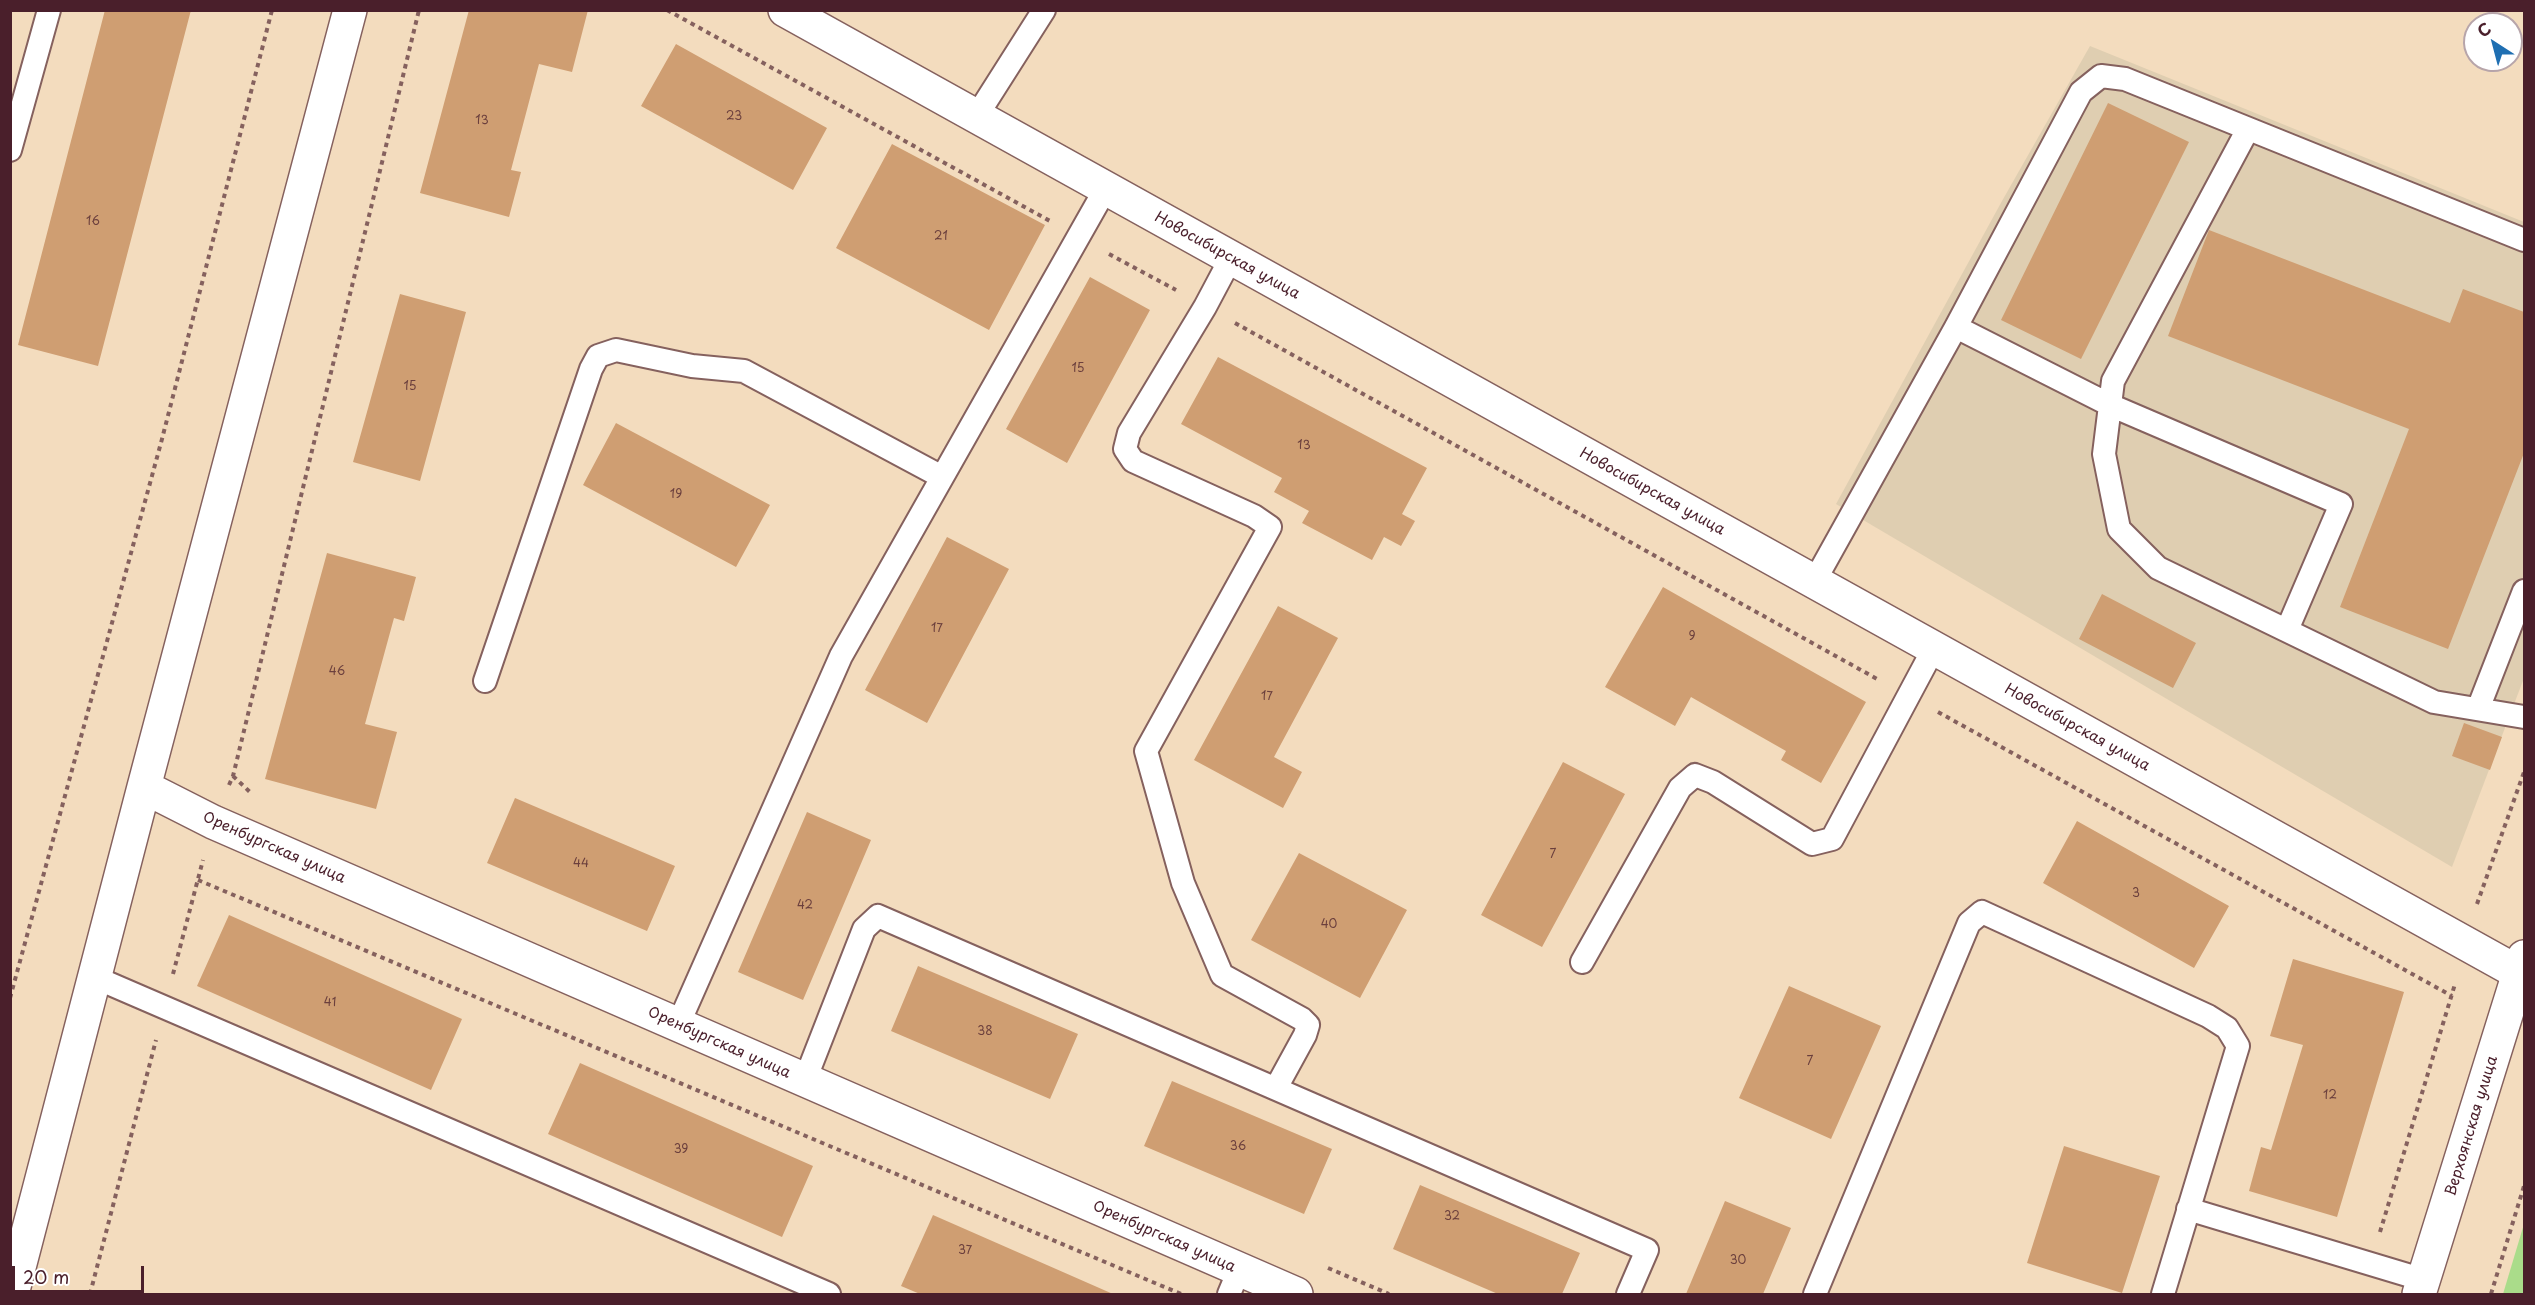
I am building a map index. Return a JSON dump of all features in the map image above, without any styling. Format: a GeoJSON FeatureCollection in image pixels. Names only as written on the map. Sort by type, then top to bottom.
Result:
{"type":"FeatureCollection","features":[{"type":"Feature","properties":{"kind":"street"},"geometry":{"type":"LineString","coordinates":[[12,1294],[350,10]]}},
{"type":"Feature","properties":{"kind":"street","name":"Новосибирская улица"},"geometry":{"type":"LineString","coordinates":[[785,10],[2464,942],[2522,965]]}},
{"type":"Feature","properties":{"kind":"street","name":"Оренбургская улица"},"geometry":{"type":"LineString","coordinates":[[144,787],[213,822],[805,1080],[1234,1282],[1296,1294]]}},
{"type":"Feature","properties":{"kind":"street","name":"Верхоянская улица"},"geometry":{"type":"LineString","coordinates":[[2421,1287],[2522,965]]}},
{"type":"Feature","properties":{"kind":"lane"},"geometry":{"type":"LineString","coordinates":[[10,150],[49,10]]}},
{"type":"Feature","properties":{"kind":"lane"},"geometry":{"type":"LineString","coordinates":[[976,117],[1044,10]]}},
{"type":"Feature","properties":{"kind":"lane"},"geometry":{"type":"LineString","coordinates":[[1814,582],[1956,327],[2081,92],[2101,76],[2125,79],[2524,240]]}},
{"type":"Feature","properties":{"kind":"lane"},"geometry":{"type":"LineString","coordinates":[[2248,129],[2114,381],[2104,454],[2119,529],[2158,568],[2434,702],[2524,717]]}},
{"type":"Feature","properties":{"kind":"lane"},"geometry":{"type":"LineString","coordinates":[[678,1025],[842,656],[1106,189]]}},
{"type":"Feature","properties":{"kind":"lane"},"geometry":{"type":"LineString","coordinates":[[1231,258],[1129,433],[1125,448],[1133,461],[1254,516],[1270,527],[1146,751],[1183,883],[1222,975],[1302,1019],[1308,1025],[1305,1035],[1276,1088]]}},
{"type":"Feature","properties":{"kind":"lane"},"geometry":{"type":"LineString","coordinates":[[1956,327],[2110,405],[2341,504],[2287,630]]}},
{"type":"Feature","properties":{"kind":"lane"},"geometry":{"type":"LineString","coordinates":[[485,681],[591,369],[598,356],[616,350],[692,366],[744,371],[942,477]]}},
{"type":"Feature","properties":{"kind":"lane"},"geometry":{"type":"LineString","coordinates":[[2478,709],[2524,591]]}},
{"type":"Feature","properties":{"kind":"lane"},"geometry":{"type":"LineString","coordinates":[[1582,962],[1680,788],[1695,776],[1713,782],[1812,844],[1832,839],[1934,648]]}},
{"type":"Feature","properties":{"kind":"lane"},"geometry":{"type":"LineString","coordinates":[[1815,1294],[1969,923],[1982,912],[2208,1016],[2227,1028],[2238,1046],[2163,1294]]}},
{"type":"Feature","properties":{"kind":"lane"},"geometry":{"type":"LineString","coordinates":[[805,1080],[864,929],[878,916],[1647,1250],[1628,1294]]}},
{"type":"Feature","properties":{"kind":"lane"},"geometry":{"type":"LineString","coordinates":[[94,977],[829,1294]]}},
{"type":"Feature","properties":{"kind":"lane"},"geometry":{"type":"LineString","coordinates":[[2188,1209],[2371,1263],[2421,1287]]}},
{"type":"Feature","properties":{"kind":"path"},"geometry":{"type":"LineString","coordinates":[[10,998],[162,439],[272,10]]}},
{"type":"Feature","properties":{"kind":"path"},"geometry":{"type":"LineString","coordinates":[[90,1294],[213,822],[233,776],[419,10]]}},
{"type":"Feature","properties":{"kind":"path"},"geometry":{"type":"LineString","coordinates":[[668,10],[2452,996]]}},
{"type":"Feature","properties":{"kind":"path"},"geometry":{"type":"LineString","coordinates":[[2371,1263],[2452,996],[2464,942],[2524,772]]}},
{"type":"Feature","properties":{"kind":"path"},"geometry":{"type":"LineString","coordinates":[[198,880],[1181,1294]]}},
{"type":"Feature","properties":{"kind":"path"},"geometry":{"type":"LineString","coordinates":[[2491,1294],[2524,1186]]}},
{"type":"Feature","properties":{"kind":"shaded area"},"geometry":{"type":"Polygon","coordinates":[[[2090,46],[2524,222],[2524,678],[2452,867],[1836,504],[2090,46]]]}},
{"type":"Feature","properties":{"kind":"green space"},"geometry":{"type":"Polygon","coordinates":[[[2524,1224],[2524,1294],[2503,1294],[2524,1224]]]}},
{"type":"Feature","properties":{"kind":"building"},"geometry":{"type":"Polygon","coordinates":[[[105,10],[191,10],[98,366],[18,345],[105,10]]]}},
{"type":"Feature","properties":{"kind":"building"},"geometry":{"type":"Polygon","coordinates":[[[469,10],[588,10],[572,72],[539,64],[511,170],[521,172],[509,217],[420,193],[469,10]]]}},
{"type":"Feature","properties":{"kind":"building"},"geometry":{"type":"Polygon","coordinates":[[[676,44],[827,128],[793,190],[641,106],[676,44]]]}},
{"type":"Feature","properties":{"kind":"building"},"geometry":{"type":"Polygon","coordinates":[[[2108,103],[2189,142],[2081,359],[2001,320],[2108,103]]]}},
{"type":"Feature","properties":{"kind":"building"},"geometry":{"type":"Polygon","coordinates":[[[892,144],[1045,225],[989,330],[836,248],[892,144]]]}},
{"type":"Feature","properties":{"kind":"building"},"geometry":{"type":"Polygon","coordinates":[[[2209,230],[2450,323],[2463,289],[2524,312],[2524,453],[2448,649],[2340,607],[2409,429],[2168,336],[2209,230]]]}},
{"type":"Feature","properties":{"kind":"building"},"geometry":{"type":"Polygon","coordinates":[[[1090,277],[1150,310],[1067,463],[1006,429],[1090,277]]]}},
{"type":"Feature","properties":{"kind":"building"},"geometry":{"type":"Polygon","coordinates":[[[400,294],[466,312],[420,481],[353,462],[400,294]]]}},
{"type":"Feature","properties":{"kind":"building"},"geometry":{"type":"Polygon","coordinates":[[[1218,357],[1427,468],[1402,514],[1415,521],[1401,546],[1384,537],[1372,560],[1302,523],[1309,511],[1274,492],[1282,478],[1181,424],[1218,357]]]}},
{"type":"Feature","properties":{"kind":"building"},"geometry":{"type":"Polygon","coordinates":[[[616,423],[770,505],[736,567],[583,485],[616,423]]]}},
{"type":"Feature","properties":{"kind":"building"},"geometry":{"type":"Polygon","coordinates":[[[947,537],[1009,569],[927,723],[865,690],[947,537]]]}},
{"type":"Feature","properties":{"kind":"building"},"geometry":{"type":"Polygon","coordinates":[[[327,553],[416,577],[404,621],[394,618],[365,724],[397,732],[376,809],[265,779],[327,553]]]}},
{"type":"Feature","properties":{"kind":"building"},"geometry":{"type":"Polygon","coordinates":[[[1663,587],[1866,702],[1821,783],[1781,760],[1786,751],[1691,697],[1675,726],[1605,687],[1663,587]]]}},
{"type":"Feature","properties":{"kind":"building"},"geometry":{"type":"Polygon","coordinates":[[[2102,594],[2196,643],[2173,688],[2079,639],[2102,594]]]}},
{"type":"Feature","properties":{"kind":"building"},"geometry":{"type":"Polygon","coordinates":[[[1278,606],[1338,638],[1274,757],[1302,772],[1283,808],[1194,760],[1278,606]]]}},
{"type":"Feature","properties":{"kind":"building"},"geometry":{"type":"Polygon","coordinates":[[[2464,723],[2502,737],[2490,770],[2452,756],[2464,723]]]}},
{"type":"Feature","properties":{"kind":"building"},"geometry":{"type":"Polygon","coordinates":[[[1563,762],[1625,794],[1542,947],[1481,915],[1563,762]]]}},
{"type":"Feature","properties":{"kind":"building"},"geometry":{"type":"Polygon","coordinates":[[[515,798],[675,866],[647,931],[487,863],[515,798]]]}},
{"type":"Feature","properties":{"kind":"building"},"geometry":{"type":"Polygon","coordinates":[[[807,812],[871,840],[803,1000],[738,972],[807,812]]]}},
{"type":"Feature","properties":{"kind":"building"},"geometry":{"type":"Polygon","coordinates":[[[2077,821],[2229,906],[2194,968],[2043,883],[2077,821]]]}},
{"type":"Feature","properties":{"kind":"building"},"geometry":{"type":"Polygon","coordinates":[[[1299,853],[1407,910],[1360,998],[1251,940],[1299,853]]]}},
{"type":"Feature","properties":{"kind":"building"},"geometry":{"type":"Polygon","coordinates":[[[229,915],[462,1019],[431,1090],[197,986],[229,915]]]}},
{"type":"Feature","properties":{"kind":"building"},"geometry":{"type":"Polygon","coordinates":[[[2293,959],[2404,992],[2337,1217],[2249,1191],[2261,1147],[2271,1150],[2303,1045],[2270,1036],[2293,959]]]}},
{"type":"Feature","properties":{"kind":"building"},"geometry":{"type":"Polygon","coordinates":[[[918,966],[1078,1034],[1050,1099],[891,1031],[918,966]]]}},
{"type":"Feature","properties":{"kind":"building"},"geometry":{"type":"Polygon","coordinates":[[[1789,986],[1881,1026],[1831,1139],[1739,1098],[1789,986]]]}},
{"type":"Feature","properties":{"kind":"building"},"geometry":{"type":"Polygon","coordinates":[[[580,1063],[813,1166],[782,1237],[548,1134],[580,1063]]]}},
{"type":"Feature","properties":{"kind":"building"},"geometry":{"type":"Polygon","coordinates":[[[1172,1081],[1332,1149],[1304,1214],[1144,1146],[1172,1081]]]}},
{"type":"Feature","properties":{"kind":"building"},"geometry":{"type":"Polygon","coordinates":[[[2064,1146],[2160,1176],[2122,1293],[2027,1263],[2064,1146]]]}},
{"type":"Feature","properties":{"kind":"building"},"geometry":{"type":"Polygon","coordinates":[[[1420,1185],[1580,1253],[1562,1294],[1498,1294],[1393,1249],[1420,1185]]]}},
{"type":"Feature","properties":{"kind":"building"},"geometry":{"type":"Polygon","coordinates":[[[1725,1201],[1791,1228],[1763,1294],[1686,1294],[1725,1201]]]}},
{"type":"Feature","properties":{"kind":"building"},"geometry":{"type":"Polygon","coordinates":[[[933,1215],[1113,1294],[920,1294],[901,1286],[933,1215]]]}}]}
